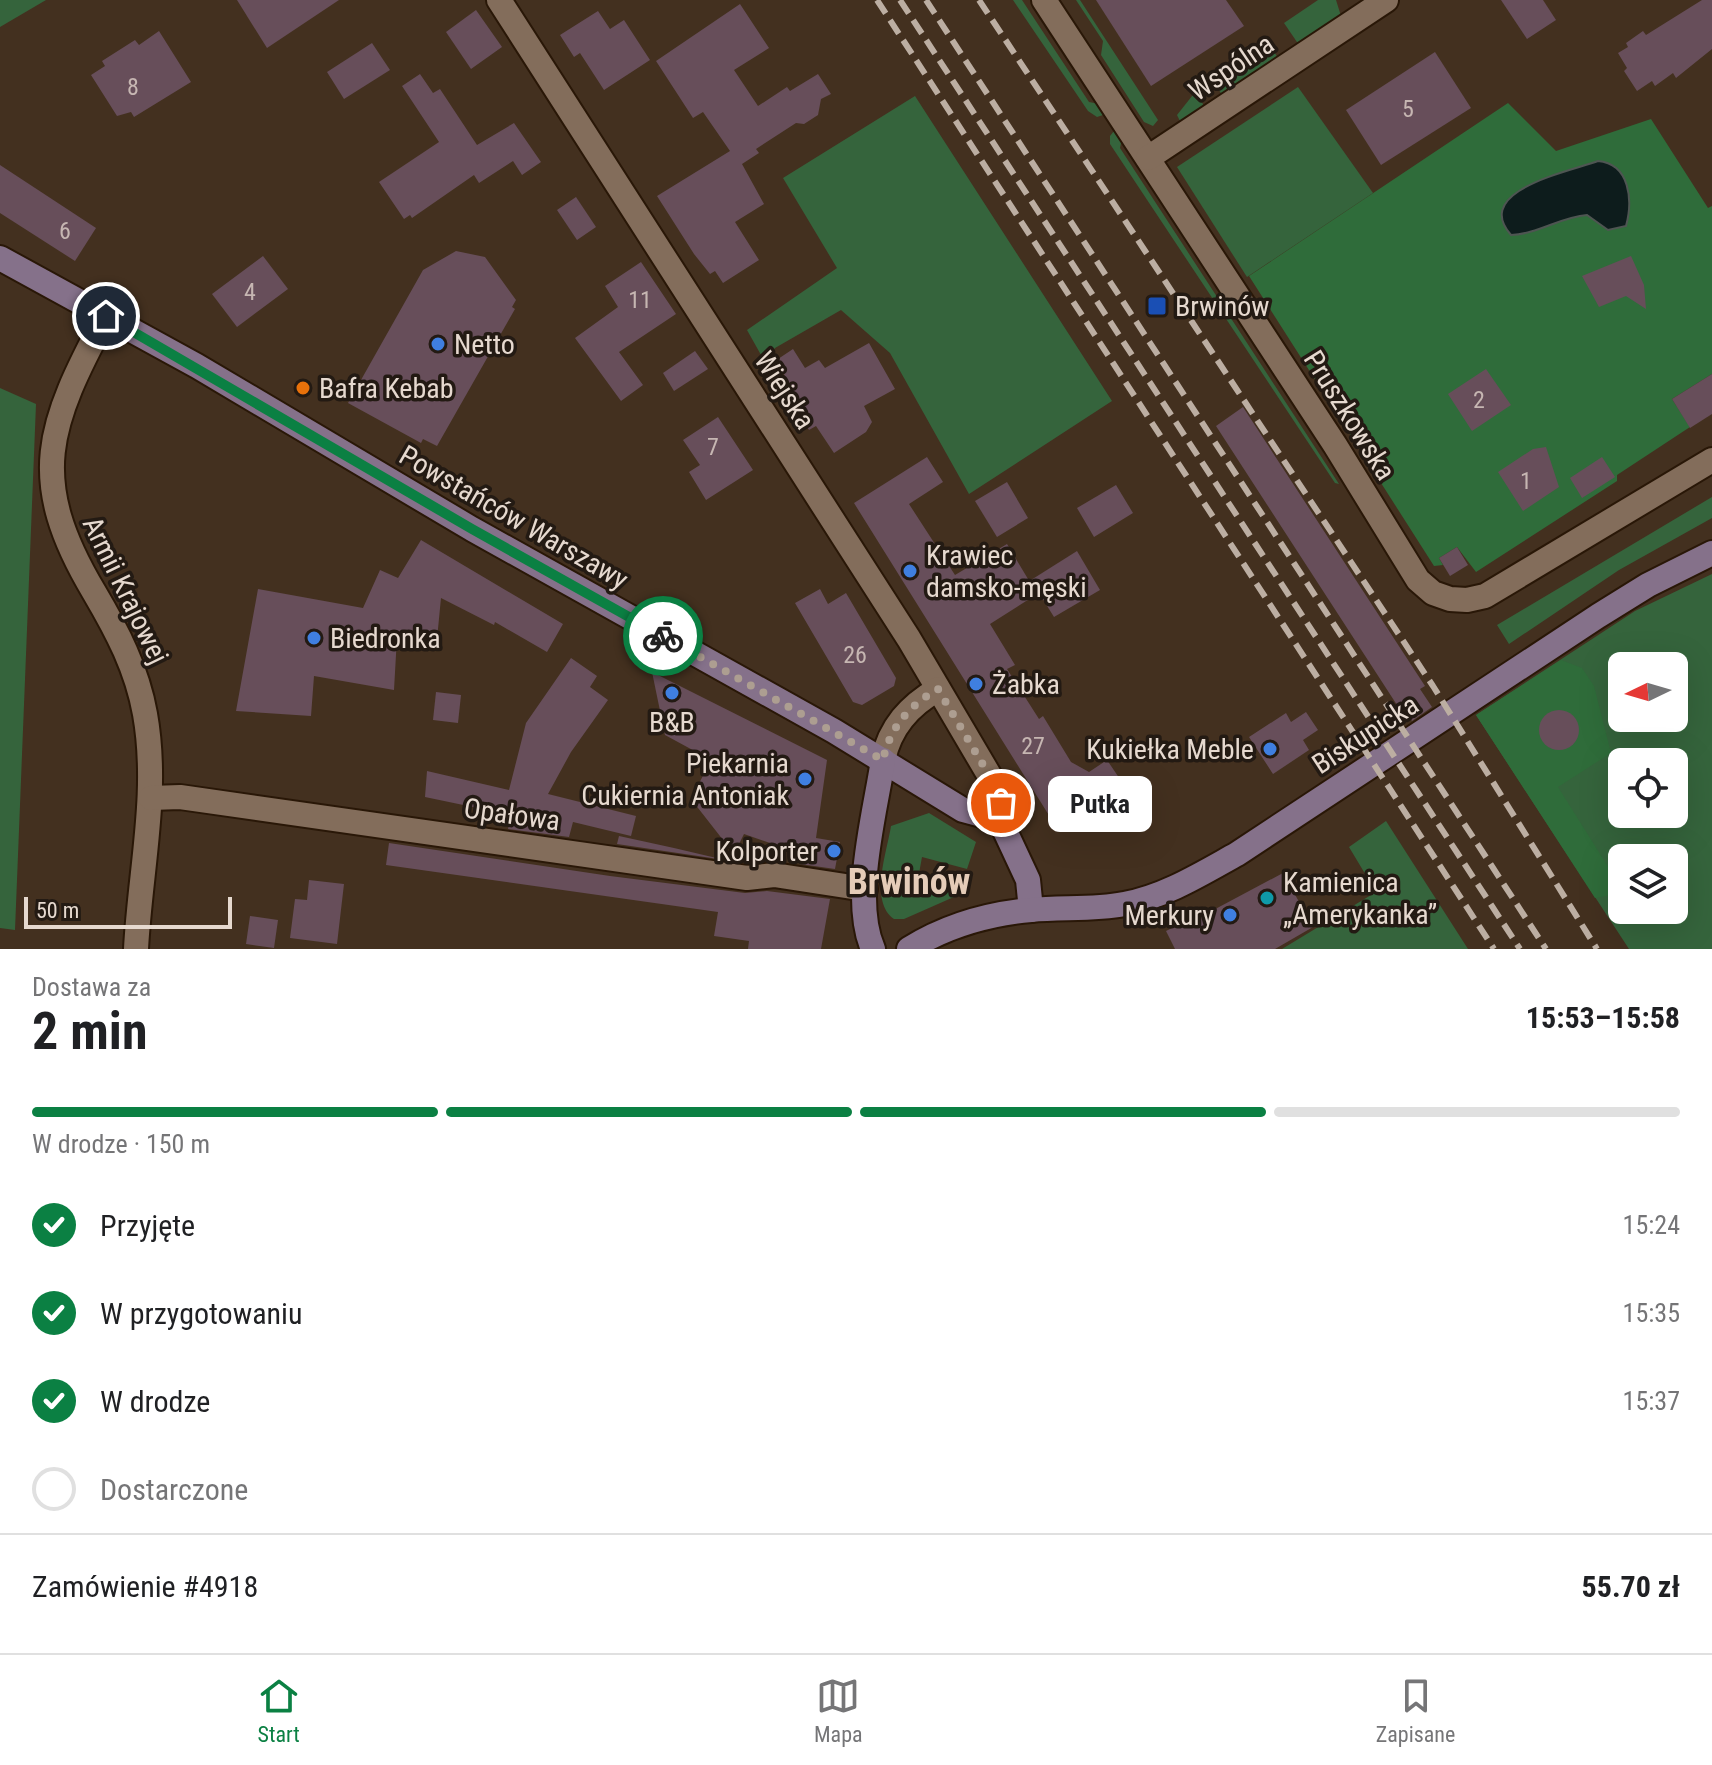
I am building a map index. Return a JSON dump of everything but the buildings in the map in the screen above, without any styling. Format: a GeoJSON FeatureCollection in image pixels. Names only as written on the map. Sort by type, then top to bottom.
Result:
{"type":"FeatureCollection","features":[{"type":"Feature","properties":{"kind":"street","name":"Wiejska"},"geometry":{"type":"LineString","coordinates":[[499,0],[938,689],[995,785],[1001,803],[1000,820]]}},
{"type":"Feature","properties":{"kind":"street","name":"Pruszkowska"},"geometry":{"type":"LineString","coordinates":[[1044,0],[1335,445],[1418,580],[1433,593],[1460,600],[1485,596],[1712,460]]}},
{"type":"Feature","properties":{"kind":"street","name":"Wspólna"},"geometry":{"type":"LineString","coordinates":[[1148,158],[1386,0]]}},
{"type":"Feature","properties":{"kind":"street","name":"Powstańców Warszawy"},"geometry":{"type":"LineString","coordinates":[[0,258],[106,316],[485,537],[883,760],[963,810],[1000,820]]}},
{"type":"Feature","properties":{"kind":"street","name":"Armii Krajowej"},"geometry":{"type":"LineString","coordinates":[[106,316],[64,399],[53,451],[53,495],[68,546],[120,636],[138,681],[151,757],[151,798],[136,949]]}},
{"type":"Feature","properties":{"kind":"street","name":"Biskupicka"},"geometry":{"type":"LineString","coordinates":[[909,949],[936,941],[986,917],[1031,910],[1124,904],[1192,879],[1237,854],[1598,616],[1648,585],[1712,553]]}},
{"type":"Feature","properties":{"kind":"street"},"geometry":{"type":"LineString","coordinates":[[873,949],[866,929],[865,889],[883,760],[899,721],[917,702],[938,689]]}},
{"type":"Feature","properties":{"kind":"street","name":"Opałowa"},"geometry":{"type":"LineString","coordinates":[[151,798],[180,797],[747,878],[774,875],[865,889]]}},
{"type":"Feature","properties":{"kind":"street"},"geometry":{"type":"LineString","coordinates":[[1000,820],[1028,880],[1031,910]]}},
{"type":"Feature","properties":{"kind":"green space"},"geometry":{"type":"Polygon","coordinates":[[[0,0],[46,0],[0,27],[0,0]]]}},
{"type":"Feature","properties":{"kind":"green space"},"geometry":{"type":"Polygon","coordinates":[[[1013,0],[1022,0],[1089,102],[1104,105],[1109,113],[1097,117],[1088,111],[1013,0]]]}},
{"type":"Feature","properties":{"kind":"green space"},"geometry":{"type":"Polygon","coordinates":[[[1076,0],[1080,0],[1158,120],[1153,126],[1144,122],[1101,55],[1103,41],[1076,0]]]}},
{"type":"Feature","properties":{"kind":"green space"},"geometry":{"type":"Polygon","coordinates":[[[1318,0],[1336,0],[1341,16],[1299,45],[1284,23],[1318,0]]]}},
{"type":"Feature","properties":{"kind":"green space"},"geometry":{"type":"Polygon","coordinates":[[[1266,39],[1278,58],[1223,96],[1211,79],[1266,39]]]}},
{"type":"Feature","properties":{"kind":"green space"},"geometry":{"type":"Polygon","coordinates":[[[1298,87],[1373,193],[1247,277],[1177,167],[1298,87]]]}},
{"type":"Feature","properties":{"kind":"green space"},"geometry":{"type":"Polygon","coordinates":[[[1196,91],[1205,108],[1181,123],[1177,115],[1196,91]]]}},
{"type":"Feature","properties":{"kind":"green space"},"geometry":{"type":"Polygon","coordinates":[[[915,96],[1112,401],[969,494],[890,353],[841,310],[775,348],[765,362],[747,330],[837,268],[783,178],[915,96]]]}},
{"type":"Feature","properties":{"kind":"green space"},"geometry":{"type":"Polygon","coordinates":[[[1508,103],[1556,151],[1651,119],[1708,208],[1712,206],[1712,374],[1672,399],[1690,427],[1617,475],[1617,481],[1476,572],[1457,547],[1439,558],[1443,565],[1434,566],[1249,276],[1508,103]]]}},
{"type":"Feature","properties":{"kind":"green space"},"geometry":{"type":"Polygon","coordinates":[[[1118,126],[1123,133],[1120,148],[1339,484],[1335,483],[1110,144],[1110,136],[1118,126]]]}},
{"type":"Feature","properties":{"kind":"green space"},"geometry":{"type":"Polygon","coordinates":[[[0,388],[36,404],[15,930],[0,928],[0,388]]]}},
{"type":"Feature","properties":{"kind":"green space"},"geometry":{"type":"Polygon","coordinates":[[[1712,497],[1712,518],[1619,570],[1509,644],[1497,625],[1712,497]]]}},
{"type":"Feature","properties":{"kind":"green space"},"geometry":{"type":"Polygon","coordinates":[[[1712,574],[1712,949],[1629,949],[1613,924],[1688,924],[1688,844],[1608,844],[1608,917],[1476,715],[1635,611],[1712,574]]]}},
{"type":"Feature","properties":{"kind":"green space"},"geometry":{"type":"Polygon","coordinates":[[[1561,660],[1582,668],[1594,686],[1610,748],[1608,755],[1558,787],[1608,867],[1608,896],[1595,898],[1476,715],[1561,660]]]}},
{"type":"Feature","properties":{"kind":"green space"},"geometry":{"type":"Polygon","coordinates":[[[929,813],[976,842],[967,869],[922,857],[918,879],[969,882],[963,893],[904,919],[894,919],[882,901],[881,889],[891,826],[929,813]]]}},
{"type":"Feature","properties":{"kind":"green space"},"geometry":{"type":"Polygon","coordinates":[[[1386,821],[1468,949],[1282,949],[1376,892],[1349,847],[1386,821]]]}},
{"type":"Feature","properties":{"kind":"shaded area"},"geometry":{"type":"Polygon","coordinates":[[[1598,161],[1617,169],[1627,185],[1629,205],[1626,226],[1608,230],[1587,215],[1511,235],[1502,219],[1504,206],[1514,194],[1548,177],[1598,161]]]}},
{"type":"Feature","properties":{"kind":"railway"},"geometry":{"type":"LineString","coordinates":[[877,0],[1494,949]]}},
{"type":"Feature","properties":{"kind":"railway"},"geometry":{"type":"LineString","coordinates":[[900,0],[1520,949]]}},
{"type":"Feature","properties":{"kind":"railway"},"geometry":{"type":"LineString","coordinates":[[926,0],[1546,949]]}},
{"type":"Feature","properties":{"kind":"railway"},"geometry":{"type":"LineString","coordinates":[[979,0],[1433,686],[1597,949]]}},
{"type":"Feature","properties":{"kind":"way so far"},"geometry":{"type":"LineString","coordinates":[[663,636],[883,760],[890,735],[899,721],[917,702],[938,689],[995,785],[1001,803]]}},
{"type":"Feature","properties":{"kind":"place","name":"Brwinów"},"geometry":{"type":"Point","coordinates":[1157,306]}},
{"type":"Feature","properties":{"kind":"place","name":"Netto"},"geometry":{"type":"Point","coordinates":[438,344]}},
{"type":"Feature","properties":{"kind":"place","name":"Bafra Kebab"},"geometry":{"type":"Point","coordinates":[303,388]}},
{"type":"Feature","properties":{"kind":"place","name":"Krawiec damsko-męski"},"geometry":{"type":"Point","coordinates":[910,571]}},
{"type":"Feature","properties":{"kind":"place","name":"Biedronka"},"geometry":{"type":"Point","coordinates":[314,638]}},
{"type":"Feature","properties":{"kind":"place","name":"Żabka"},"geometry":{"type":"Point","coordinates":[976,684]}},
{"type":"Feature","properties":{"kind":"place","name":"B&B"},"geometry":{"type":"Point","coordinates":[672,693]}},
{"type":"Feature","properties":{"kind":"place","name":"Kukiełka Meble"},"geometry":{"type":"Point","coordinates":[1270,749]}},
{"type":"Feature","properties":{"kind":"place","name":"Piekarnia Cukiernia Antoniak"},"geometry":{"type":"Point","coordinates":[805,779]}},
{"type":"Feature","properties":{"kind":"place","name":"Putka"},"geometry":{"type":"Point","coordinates":[1001,803]}},
{"type":"Feature","properties":{"kind":"place","name":"Kolporter"},"geometry":{"type":"Point","coordinates":[834,851]}},
{"type":"Feature","properties":{"kind":"place","name":"Kamienica „Amerykanka”"},"geometry":{"type":"Point","coordinates":[1267,898]}},
{"type":"Feature","properties":{"kind":"place","name":"Merkury"},"geometry":{"type":"Point","coordinates":[1230,915]}},
{"type":"Feature","properties":{"kind":"district","name":"Brwinów"},"geometry":{"type":"Point","coordinates":[909,881]}},
{"type":"Feature","properties":{"kind":"route"},"geometry":{"type":"LineString","coordinates":[[106,316],[663,636]]}}]}
